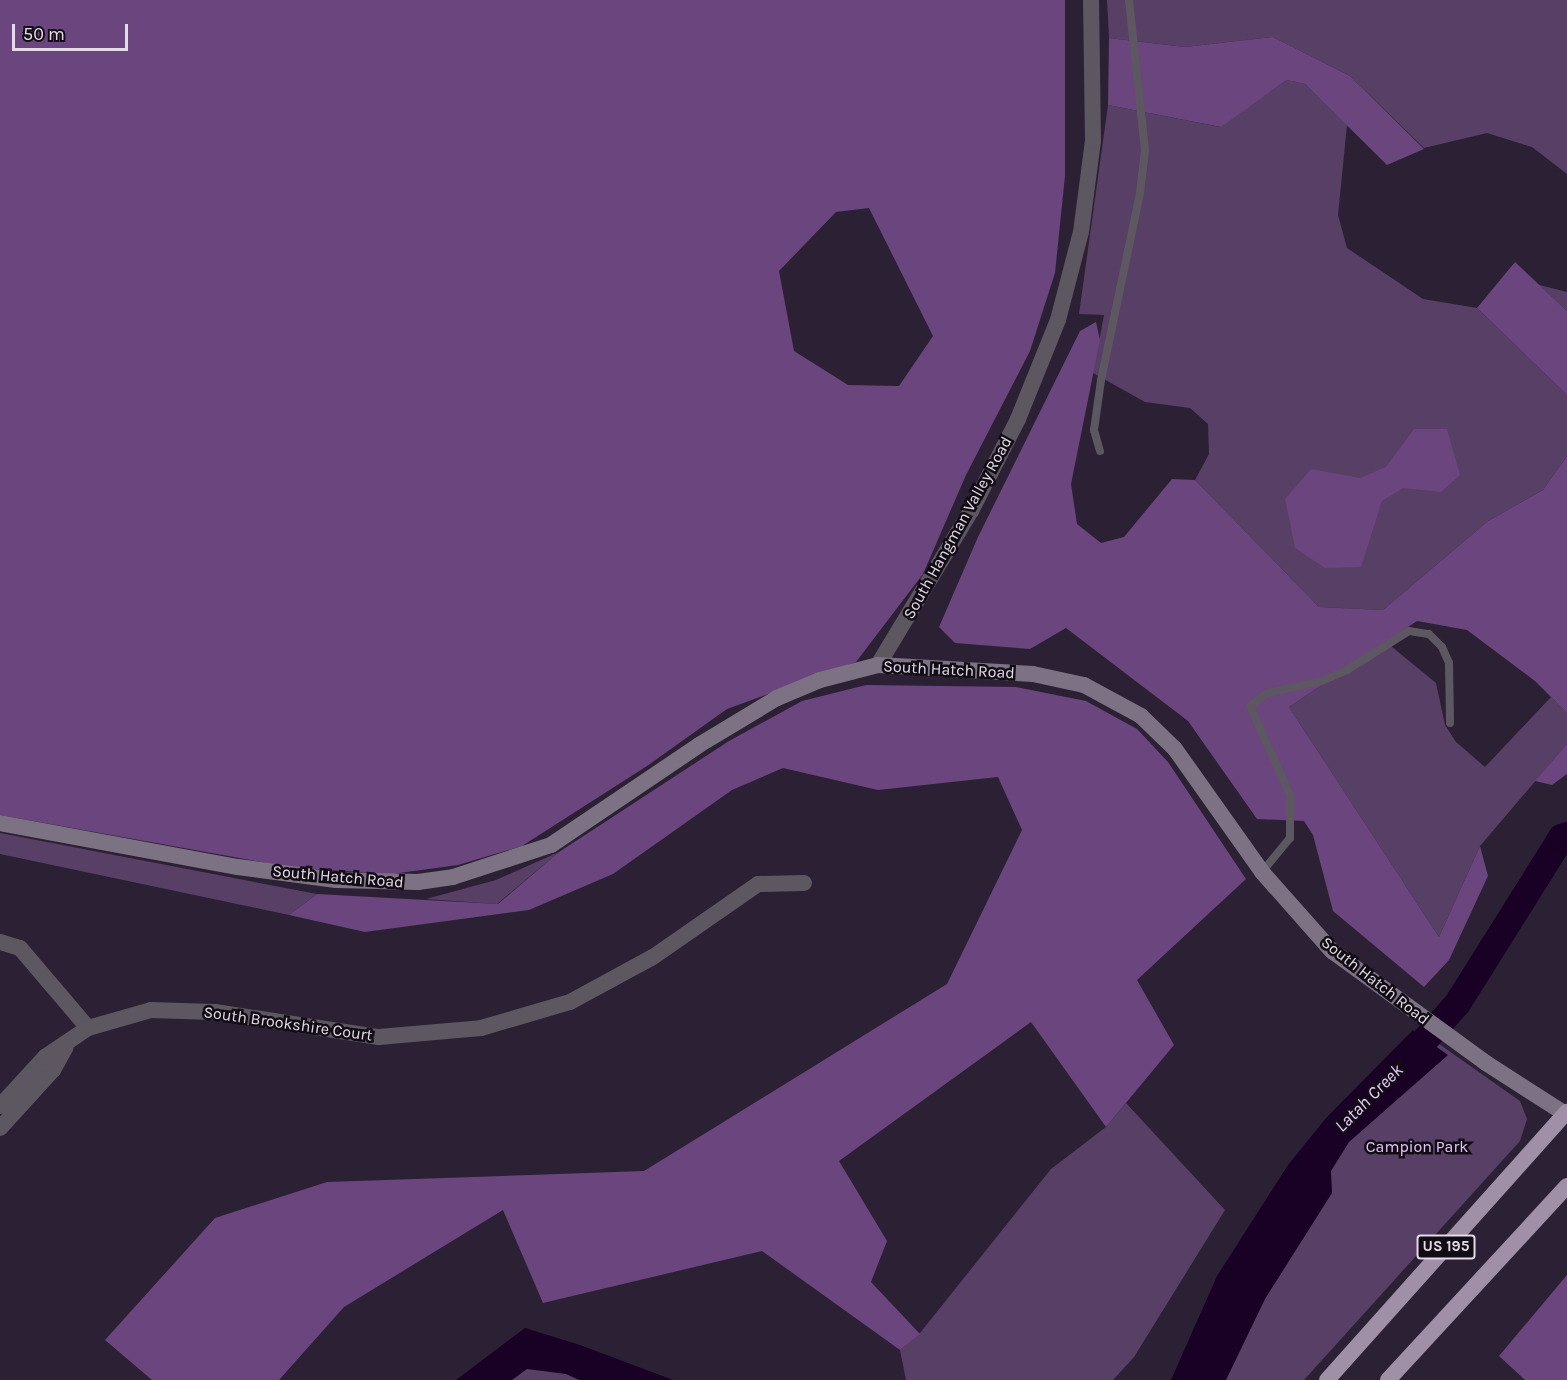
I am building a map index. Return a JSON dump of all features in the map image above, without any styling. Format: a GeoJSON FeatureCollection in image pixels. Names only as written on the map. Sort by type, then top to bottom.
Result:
{"type":"FeatureCollection","features":[{"type":"Feature","properties":{"kind":"highway","name":"US 195"},"geometry":{"type":"LineString","coordinates":[[1327,1380],[1566,1114]]}},
{"type":"Feature","properties":{"kind":"highway","name":"US 195"},"geometry":{"type":"LineString","coordinates":[[1388,1380],[1567,1186]]}},
{"type":"Feature","properties":{"kind":"main road","name":"South Hatch Road"},"geometry":{"type":"LineString","coordinates":[[0,823],[238,867],[336,880],[418,882],[453,877],[551,845],[699,745],[777,698],[820,680],[878,666],[1033,674],[1084,685],[1111,697],[1141,717],[1175,749],[1262,872],[1332,951],[1486,1063],[1566,1114]]}},
{"type":"Feature","properties":{"kind":"street","name":"South Hangman Valley Road"},"geometry":{"type":"LineString","coordinates":[[878,666],[976,501],[1018,419],[1058,320],[1081,232],[1093,141],[1091,0]]}},
{"type":"Feature","properties":{"kind":"street","name":"South Brookshire Court"},"geometry":{"type":"LineString","coordinates":[[0,1106],[45,1057],[66,1047],[88,1028],[151,1010],[215,1012],[379,1037],[481,1028],[570,1002],[653,957],[758,884],[804,883]]}},
{"type":"Feature","properties":{"kind":"street"},"geometry":{"type":"LineString","coordinates":[[0,942],[20,948],[88,1028]]}},
{"type":"Feature","properties":{"kind":"street","name":"South Brookshire Court"},"geometry":{"type":"LineString","coordinates":[[0,1128],[53,1070],[66,1047]]}},
{"type":"Feature","properties":{"kind":"lane"},"geometry":{"type":"LineString","coordinates":[[1100,451],[1094,430],[1100,389],[1140,193],[1145,150],[1129,0]]}},
{"type":"Feature","properties":{"kind":"lane"},"geometry":{"type":"LineString","coordinates":[[1262,872],[1290,838],[1290,795],[1250,706],[1268,693],[1321,681],[1347,670],[1409,631],[1429,634],[1442,647],[1449,663],[1450,723]]}},
{"type":"Feature","properties":{"kind":"green space"},"geometry":{"type":"Polygon","coordinates":[[[1107,0],[1567,0],[1567,174],[1532,147],[1487,133],[1424,148],[1350,76],[1273,37],[1185,47],[1109,38],[1107,0]]]}},
{"type":"Feature","properties":{"kind":"green space"},"geometry":{"type":"Polygon","coordinates":[[[1287,80],[1305,84],[1347,125],[1338,215],[1347,248],[1423,299],[1477,308],[1567,395],[1567,456],[1543,490],[1488,521],[1383,610],[1319,607],[1195,480],[1209,454],[1208,424],[1190,408],[1145,402],[1093,373],[1104,315],[1079,314],[1108,105],[1220,127],[1287,80]]]}},
{"type":"Feature","properties":{"kind":"green space"},"geometry":{"type":"Polygon","coordinates":[[[1539,285],[1567,292],[1567,311],[1539,285]]]}},
{"type":"Feature","properties":{"kind":"green space"},"geometry":{"type":"Polygon","coordinates":[[[1386,642],[1436,683],[1445,725],[1456,742],[1485,767],[1551,697],[1567,713],[1567,744],[1480,846],[1439,937],[1289,707],[1386,642]]]}},
{"type":"Feature","properties":{"kind":"green space"},"geometry":{"type":"Polygon","coordinates":[[[0,833],[317,894],[289,915],[0,854],[0,833]]]}},
{"type":"Feature","properties":{"kind":"green space"},"geometry":{"type":"Polygon","coordinates":[[[559,852],[497,904],[426,899],[496,880],[559,852]]]}},
{"type":"Feature","properties":{"kind":"green space","name":"Campion Park"},"geometry":{"type":"Polygon","coordinates":[[[1422,1032],[1520,1101],[1527,1119],[1520,1141],[1304,1380],[1195,1380],[1333,1133],[1422,1032]]]}},
{"type":"Feature","properties":{"kind":"green space"},"geometry":{"type":"Polygon","coordinates":[[[1126,1103],[1225,1210],[1134,1357],[1113,1380],[906,1380],[900,1350],[920,1333],[1051,1169],[1106,1127],[1126,1103]]]}},
{"type":"Feature","properties":{"kind":"green space"},"geometry":{"type":"Polygon","coordinates":[[[522,1352],[626,1380],[484,1380],[522,1352]]]}},
{"type":"Feature","properties":{"kind":"shaded area"},"geometry":{"type":"Polygon","coordinates":[[[0,0],[1065,0],[1065,176],[1055,273],[1030,351],[966,475],[923,574],[856,662],[727,709],[647,766],[522,846],[458,865],[392,874],[295,868],[0,815],[0,0]],[[869,208],[836,212],[779,271],[794,351],[848,385],[899,386],[933,336],[869,208]]]}},
{"type":"Feature","properties":{"kind":"shaded area"},"geometry":{"type":"Polygon","coordinates":[[[1273,37],[1350,76],[1424,149],[1387,165],[1305,84],[1287,80],[1221,127],[1108,105],[1109,38],[1185,47],[1273,37]]]}},
{"type":"Feature","properties":{"kind":"shaded area"},"geometry":{"type":"Polygon","coordinates":[[[1515,262],[1567,311],[1567,395],[1477,308],[1515,262]]]}},
{"type":"Feature","properties":{"kind":"shaded area"},"geometry":{"type":"Polygon","coordinates":[[[1096,322],[1100,340],[1071,484],[1077,524],[1101,543],[1124,537],[1172,479],[1195,480],[1319,607],[1383,610],[1488,521],[1543,490],[1567,456],[1567,713],[1535,681],[1467,630],[1417,621],[1289,707],[1439,937],[1480,846],[1488,876],[1449,960],[1424,987],[1333,911],[1313,835],[1304,821],[1257,819],[1188,721],[1066,628],[1030,649],[955,643],[939,627],[978,537],[1080,331],[1096,322]]]}},
{"type":"Feature","properties":{"kind":"shaded area"},"geometry":{"type":"Polygon","coordinates":[[[1414,429],[1447,429],[1460,475],[1441,492],[1403,488],[1382,501],[1361,567],[1325,568],[1295,548],[1285,499],[1311,469],[1360,478],[1386,467],[1414,429]]]}},
{"type":"Feature","properties":{"kind":"shaded area"},"geometry":{"type":"Polygon","coordinates":[[[866,685],[1016,687],[1086,701],[1137,729],[1168,762],[1246,879],[1137,980],[1174,1045],[1106,1127],[1031,1022],[839,1161],[887,1241],[871,1282],[920,1334],[900,1350],[762,1251],[543,1303],[503,1210],[344,1307],[279,1380],[152,1380],[105,1340],[215,1218],[327,1182],[644,1171],[947,984],[1022,830],[998,777],[878,790],[783,768],[732,790],[613,874],[529,910],[365,932],[289,915],[317,894],[498,904],[559,852],[729,741],[802,701],[866,685]]]}},
{"type":"Feature","properties":{"kind":"shaded area"},"geometry":{"type":"Polygon","coordinates":[[[1567,744],[1567,774],[1552,785],[1535,781],[1567,744]]]}},
{"type":"Feature","properties":{"kind":"shaded area"},"geometry":{"type":"Polygon","coordinates":[[[1567,1275],[1567,1380],[1525,1380],[1499,1356],[1567,1275]]]}},
{"type":"Feature","properties":{"kind":"water"},"geometry":{"type":"Polygon","coordinates":[[[1413,1030],[1448,1055],[1349,1142],[1331,1171],[1332,1193],[1265,1299],[1226,1380],[1171,1380],[1217,1276],[1288,1165],[1327,1117],[1413,1030]]]}},
{"type":"Feature","properties":{"kind":"water"},"geometry":{"type":"Polygon","coordinates":[[[525,1328],[580,1345],[673,1380],[579,1380],[566,1374],[527,1369],[512,1380],[456,1380],[525,1328]]]}},
{"type":"Feature","properties":{"kind":"waterway","name":"Latah Creek"},"geometry":{"type":"LineString","coordinates":[[1401,1066],[1457,1003],[1561,837],[1567,835]]}}]}
